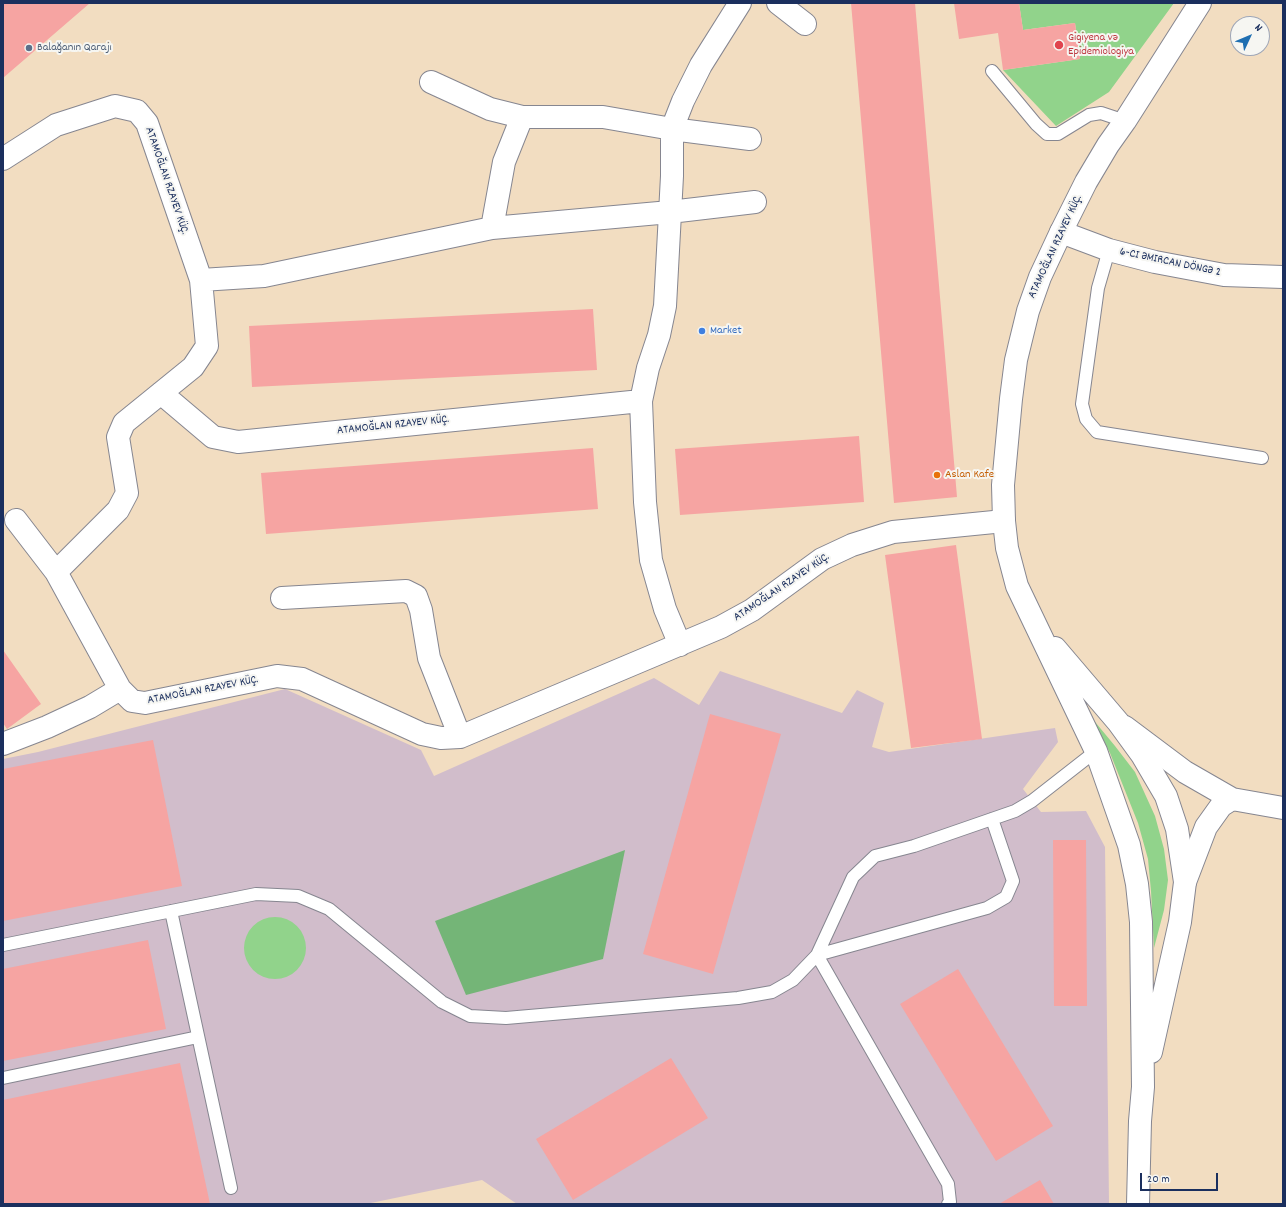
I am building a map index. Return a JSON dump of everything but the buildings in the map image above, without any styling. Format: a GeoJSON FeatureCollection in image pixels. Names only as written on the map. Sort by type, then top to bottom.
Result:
{"type":"FeatureCollection","features":[{"type":"Feature","properties":{"kind":"street"},"geometry":{"type":"LineString","coordinates":[[680,645],[665,609],[651,560],[645,502],[641,401],[648,368],[659,335],[665,306],[670,212],[672,129],[701,65],[740,3]]}},
{"type":"Feature","properties":{"kind":"street"},"geometry":{"type":"LineString","coordinates":[[778,3],[805,24]]}},
{"type":"Feature","properties":{"kind":"street","name":"ATAMOĞLAN RZAYEV KÜÇ."},"geometry":{"type":"LineString","coordinates":[[1035,625],[1017,586],[1007,548],[1004,521],[1003,486],[1016,360],[1028,311],[1040,277],[1086,182],[1108,145],[1125,121],[1200,3]]}},
{"type":"Feature","properties":{"kind":"street"},"geometry":{"type":"LineString","coordinates":[[431,82],[490,109],[522,117],[603,117],[672,129],[750,139]]}},
{"type":"Feature","properties":{"kind":"street","name":"ATAMOĞLAN RZAYEV KÜÇ."},"geometry":{"type":"LineString","coordinates":[[3,159],[56,124],[115,106],[137,111],[147,123],[201,280],[207,346],[193,367],[124,423],[118,437],[127,493],[118,510],[56,572]]}},
{"type":"Feature","properties":{"kind":"street"},"geometry":{"type":"LineString","coordinates":[[492,228],[504,162],[522,117]]}},
{"type":"Feature","properties":{"kind":"street"},"geometry":{"type":"LineString","coordinates":[[201,280],[264,276],[492,228],[670,212],[755,202]]}},
{"type":"Feature","properties":{"kind":"street"},"geometry":{"type":"LineString","coordinates":[[1061,232],[1109,250],[1155,262],[1224,275],[1283,277]]}},
{"type":"Feature","properties":{"kind":"street","name":"ATAMOĞLAN RZAYEV KÜÇ."},"geometry":{"type":"LineString","coordinates":[[161,393],[213,437],[238,442],[641,401]]}},
{"type":"Feature","properties":{"kind":"street","name":"ATAMOĞLAN RZAYEV KÜÇ."},"geometry":{"type":"LineString","coordinates":[[16,520],[56,572],[120,689],[132,700],[146,703],[277,676],[302,679],[422,734],[441,738],[460,737],[721,627],[752,610],[822,559],[852,545],[893,532],[1004,521]]}},
{"type":"Feature","properties":{"kind":"street"},"geometry":{"type":"LineString","coordinates":[[282,598],[406,591],[416,596],[421,610],[430,658],[460,737]]}},
{"type":"Feature","properties":{"kind":"street"},"geometry":{"type":"LineString","coordinates":[[1035,625],[1118,722],[1142,755],[1166,796],[1177,828],[1185,882]]}},
{"type":"Feature","properties":{"kind":"street"},"geometry":{"type":"LineString","coordinates":[[1035,625],[1096,751],[1129,845],[1137,884],[1141,922],[1143,1087],[1140,1121],[1138,1204]]}},
{"type":"Feature","properties":{"kind":"street"},"geometry":{"type":"LineString","coordinates":[[3,744],[62,721],[90,707],[120,689]]}},
{"type":"Feature","properties":{"kind":"street"},"geometry":{"type":"LineString","coordinates":[[1118,722],[1185,772],[1232,798],[1283,808]]}},
{"type":"Feature","properties":{"kind":"street"},"geometry":{"type":"LineString","coordinates":[[1143,1087],[1180,922],[1185,882],[1206,827],[1221,806],[1232,798]]}},
{"type":"Feature","properties":{"kind":"lane"},"geometry":{"type":"LineString","coordinates":[[992,71],[1036,124],[1047,134],[1058,134],[1089,115],[1101,113],[1125,121]]}},
{"type":"Feature","properties":{"kind":"lane"},"geometry":{"type":"LineString","coordinates":[[1109,250],[1097,296],[1082,404],[1086,419],[1097,432],[1262,458]]}},
{"type":"Feature","properties":{"kind":"lane"},"geometry":{"type":"LineString","coordinates":[[3,945],[256,894],[298,896],[329,909],[442,1002],[470,1016],[506,1018],[738,998],[772,992],[792,980],[817,955],[853,877],[875,856],[914,846],[992,820],[1014,811],[1032,801],[1096,751]]}},
{"type":"Feature","properties":{"kind":"lane"},"geometry":{"type":"LineString","coordinates":[[817,955],[987,908],[1006,896],[1013,881],[992,820]]}},
{"type":"Feature","properties":{"kind":"lane"},"geometry":{"type":"LineString","coordinates":[[171,911],[231,1188]]}},
{"type":"Feature","properties":{"kind":"lane"},"geometry":{"type":"LineString","coordinates":[[817,955],[948,1184],[950,1202],[948,1204]]}},
{"type":"Feature","properties":{"kind":"lane"},"geometry":{"type":"LineString","coordinates":[[3,1078],[198,1037]]}},
{"type":"Feature","properties":{"kind":"shaded area"},"geometry":{"type":"Polygon","coordinates":[[[720,671],[842,713],[857,690],[884,703],[872,747],[889,752],[1055,728],[1058,742],[1023,789],[1041,812],[1086,811],[1105,847],[1109,1204],[517,1204],[482,1180],[366,1204],[3,1204],[3,759],[38,752],[285,689],[421,750],[434,776],[654,678],[699,705],[720,671]]]}},
{"type":"Feature","properties":{"kind":"green space"},"geometry":{"type":"Polygon","coordinates":[[[1019,3],[1174,3],[1109,92],[1056,126],[1003,70],[1080,59],[1075,23],[1023,30],[1019,3]]]}},
{"type":"Feature","properties":{"kind":"green space"},"geometry":{"type":"Polygon","coordinates":[[[1091,717],[1135,772],[1155,816],[1164,849],[1168,880],[1164,910],[1154,948],[1148,859],[1138,823],[1110,753],[1091,717]]]}},
{"type":"Feature","properties":{"kind":"green space"},"geometry":{"type":"Polygon","coordinates":[[[625,850],[603,959],[466,995],[435,921],[625,850]]]}},
{"type":"Feature","properties":{"kind":"green space"},"geometry":{"type":"Polygon","coordinates":[[[275,917],[292,922],[297,926],[301,931],[306,948],[301,965],[297,970],[292,974],[275,979],[258,974],[253,970],[249,965],[244,948],[249,931],[253,926],[258,922],[275,917]]]}},
{"type":"Feature","properties":{"kind":"place","name":"Gigiyena və Epidemiologiya"},"geometry":{"type":"Point","coordinates":[1059,45]}},
{"type":"Feature","properties":{"kind":"place","name":"Balağanın Qarajı"},"geometry":{"type":"Point","coordinates":[29,48]}},
{"type":"Feature","properties":{"kind":"place","name":"Market"},"geometry":{"type":"Point","coordinates":[702,331]}},
{"type":"Feature","properties":{"kind":"place","name":"Aslan Kafe"},"geometry":{"type":"Point","coordinates":[937,475]}}]}
